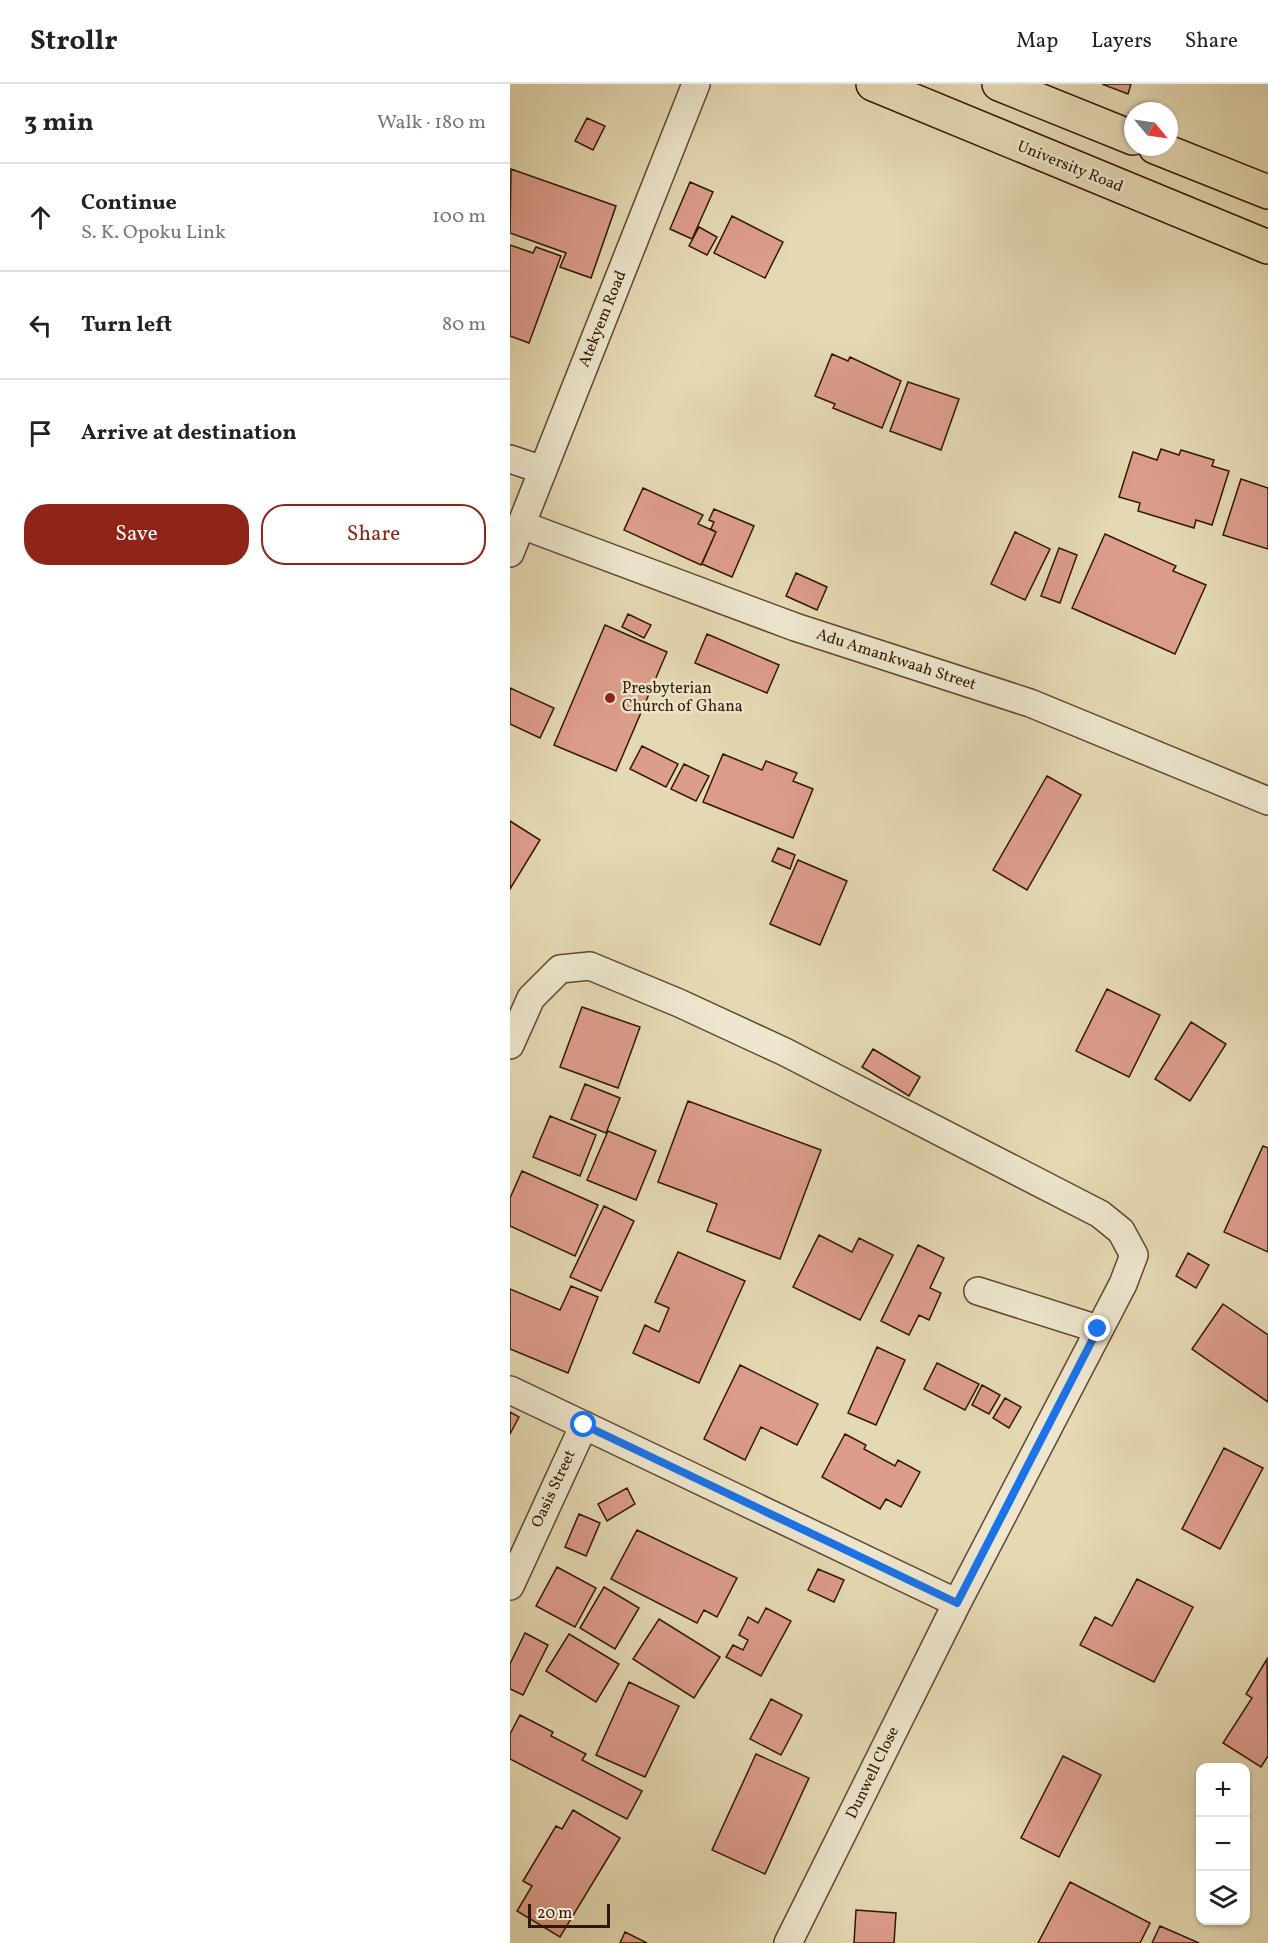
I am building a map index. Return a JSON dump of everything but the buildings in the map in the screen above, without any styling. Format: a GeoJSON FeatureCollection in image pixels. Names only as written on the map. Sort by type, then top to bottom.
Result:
{"type":"FeatureCollection","features":[{"type":"Feature","properties":{"kind":"highway","name":"University Road"},"geometry":{"type":"LineString","coordinates":[[873,84],[1268,247]]}},
{"type":"Feature","properties":{"kind":"highway"},"geometry":{"type":"LineString","coordinates":[[999,84],[1124,134]]}},
{"type":"Feature","properties":{"kind":"highway"},"geometry":{"type":"LineString","coordinates":[[1178,156],[1268,192]]}},
{"type":"Feature","properties":{"kind":"street","name":"Atekyem Road"},"geometry":{"type":"LineString","coordinates":[[510,553],[696,84]]}},
{"type":"Feature","properties":{"kind":"street"},"geometry":{"type":"LineString","coordinates":[[510,459],[543,470]]}},
{"type":"Feature","properties":{"kind":"street","name":"Adu Amankwaah Street"},"geometry":{"type":"LineString","coordinates":[[522,525],[795,627],[1030,703],[1268,801]]}},
{"type":"Feature","properties":{"kind":"street","name":"Dunwell Close"},"geometry":{"type":"LineString","coordinates":[[510,1045],[531,998],[560,969],[590,966],[621,977],[785,1052],[1100,1214],[1121,1231],[1134,1255],[1123,1284],[957,1603],[788,1943]]}},
{"type":"Feature","properties":{"kind":"street"},"geometry":{"type":"LineString","coordinates":[[978,1292],[1098,1329]]}},
{"type":"Feature","properties":{"kind":"street"},"geometry":{"type":"LineString","coordinates":[[510,1390],[957,1603]]}},
{"type":"Feature","properties":{"kind":"street","name":"Oasis Street"},"geometry":{"type":"LineString","coordinates":[[510,1586],[584,1425]]}},
{"type":"Feature","properties":{"kind":"place","name":"Presbyterian Church of Ghana"},"geometry":{"type":"Point","coordinates":[610,698]}},
{"type":"Feature","properties":{"kind":"route"},"geometry":{"type":"LineString","coordinates":[[584,1425],[957,1603],[1098,1329]]}}]}
